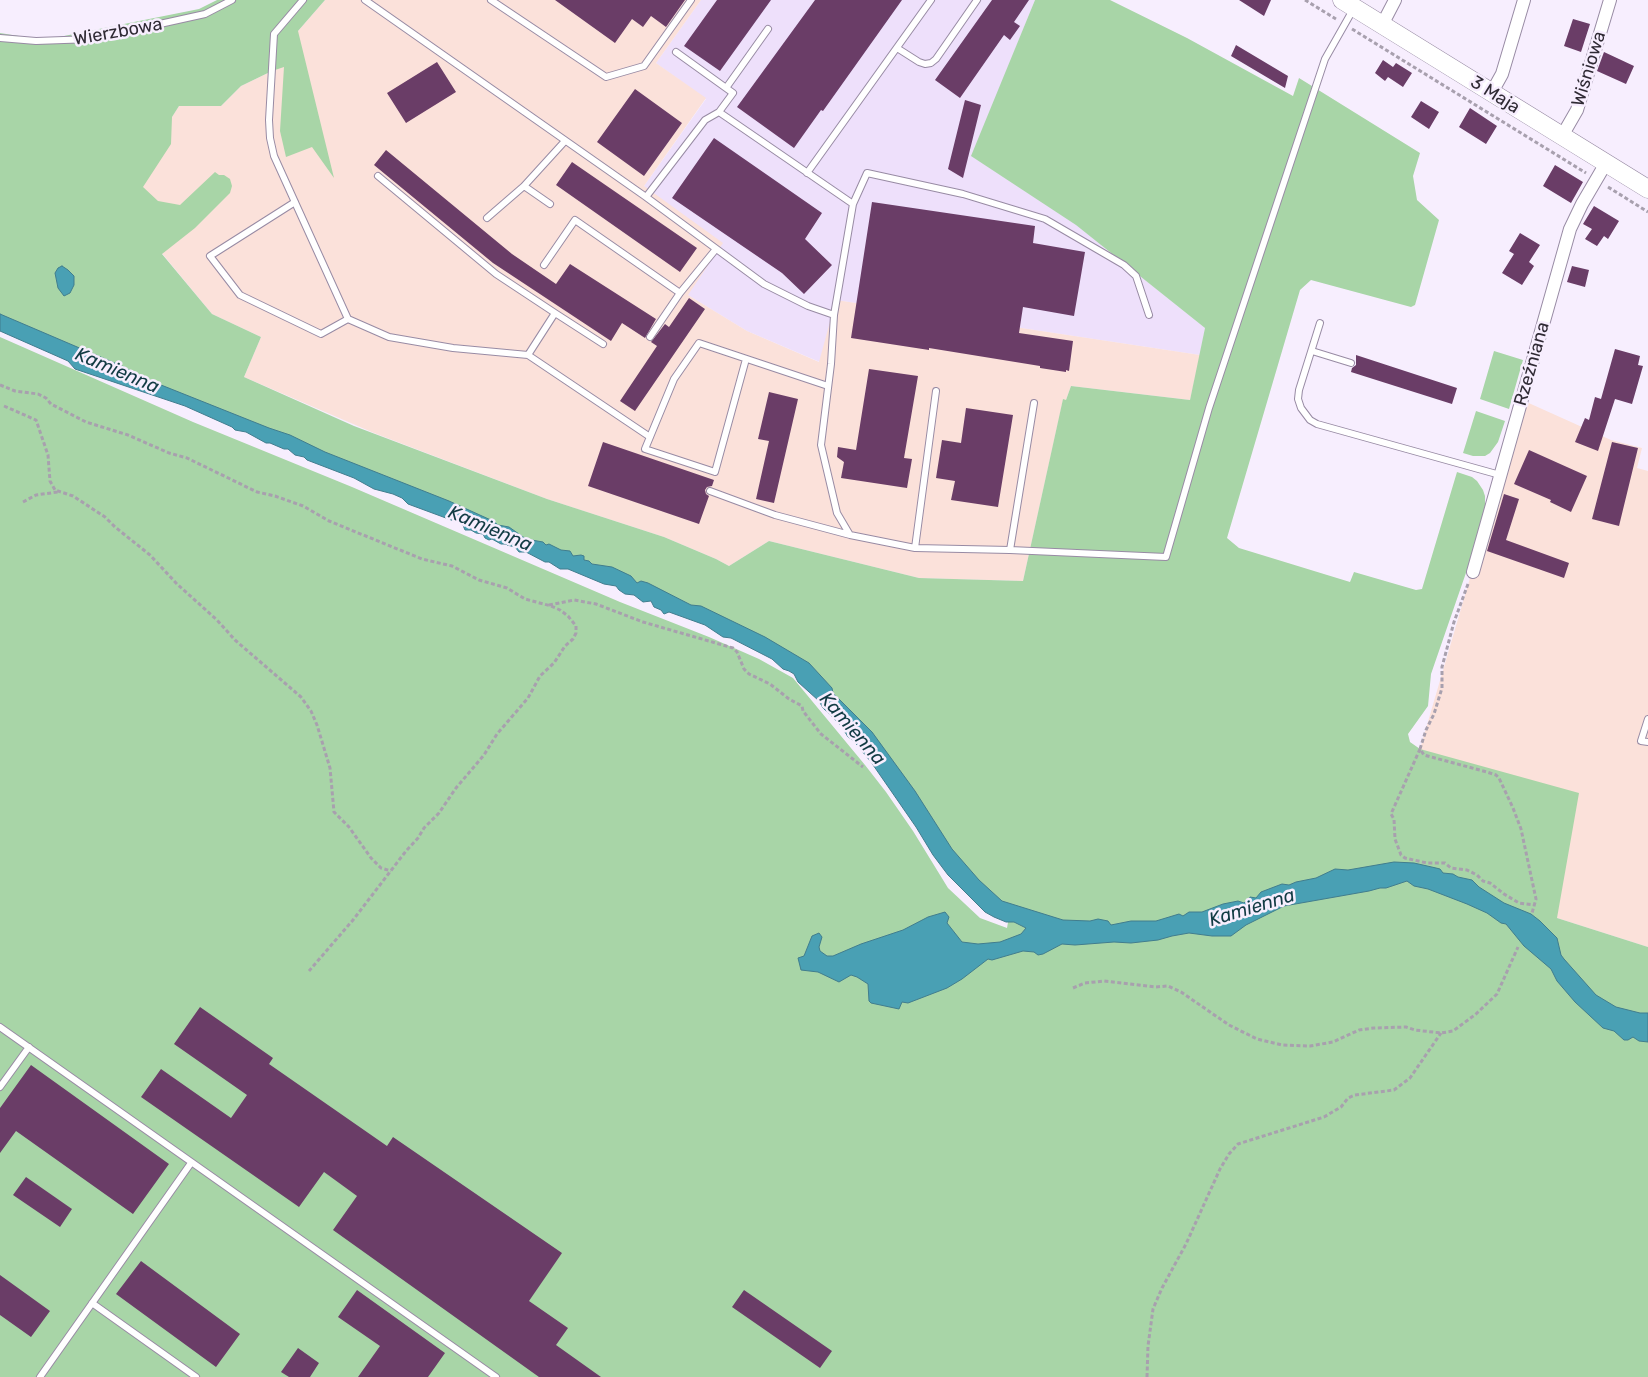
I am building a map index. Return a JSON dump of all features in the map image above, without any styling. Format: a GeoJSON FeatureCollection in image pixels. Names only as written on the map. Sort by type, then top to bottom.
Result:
{"type":"FeatureCollection","features":[{"type":"Feature","properties":{"kind":"street"},"geometry":{"type":"LineString","coordinates":[[1382,25],[1395,0]]}},
{"type":"Feature","properties":{"kind":"street"},"geometry":{"type":"LineString","coordinates":[[1492,92],[1502,74],[1524,0]]}},
{"type":"Feature","properties":{"kind":"street","name":"Wiśniowa"},"geometry":{"type":"LineString","coordinates":[[1562,136],[1577,110],[1610,0]]}},
{"type":"Feature","properties":{"kind":"street","name":"3 Maja"},"geometry":{"type":"LineString","coordinates":[[1348,4],[1648,189]]}},
{"type":"Feature","properties":{"kind":"street","name":"Rzeźniana"},"geometry":{"type":"LineString","coordinates":[[1473,572],[1570,229],[1606,163]]}},
{"type":"Feature","properties":{"kind":"lane","name":"Wierzbowa"},"geometry":{"type":"LineString","coordinates":[[0,38],[36,41],[92,39],[205,14],[232,0]]}},
{"type":"Feature","properties":{"kind":"lane"},"geometry":{"type":"LineString","coordinates":[[303,0],[274,34],[269,120],[270,138],[274,156],[348,319],[389,337],[454,348],[528,355],[650,437]]}},
{"type":"Feature","properties":{"kind":"lane"},"geometry":{"type":"LineString","coordinates":[[365,0],[646,197],[764,284],[785,296],[834,315]]}},
{"type":"Feature","properties":{"kind":"lane"},"geometry":{"type":"LineString","coordinates":[[491,0],[606,77],[644,66],[691,0]]}},
{"type":"Feature","properties":{"kind":"lane"},"geometry":{"type":"LineString","coordinates":[[807,173],[932,0]]}},
{"type":"Feature","properties":{"kind":"lane"},"geometry":{"type":"LineString","coordinates":[[898,48],[919,62],[931,63],[936,59],[977,0]]}},
{"type":"Feature","properties":{"kind":"lane"},"geometry":{"type":"LineString","coordinates":[[710,491],[776,516],[850,535],[915,548],[1166,557],[1209,408],[1325,59],[1344,24],[1348,4]]}},
{"type":"Feature","properties":{"kind":"lane"},"geometry":{"type":"LineString","coordinates":[[726,88],[768,29]]}},
{"type":"Feature","properties":{"kind":"lane"},"geometry":{"type":"LineString","coordinates":[[646,197],[705,120],[719,112],[733,93],[676,52]]}},
{"type":"Feature","properties":{"kind":"lane"},"geometry":{"type":"LineString","coordinates":[[719,112],[853,204]]}},
{"type":"Feature","properties":{"kind":"lane"},"geometry":{"type":"LineString","coordinates":[[487,218],[524,186],[565,141]]}},
{"type":"Feature","properties":{"kind":"lane"},"geometry":{"type":"LineString","coordinates":[[850,535],[837,513],[822,445],[834,315],[853,204],[867,173],[963,194],[1045,219],[1124,265],[1136,276],[1149,316]]}},
{"type":"Feature","properties":{"kind":"lane"},"geometry":{"type":"LineString","coordinates":[[378,176],[496,274],[603,344]]}},
{"type":"Feature","properties":{"kind":"lane"},"geometry":{"type":"LineString","coordinates":[[524,186],[550,204]]}},
{"type":"Feature","properties":{"kind":"lane"},"geometry":{"type":"LineString","coordinates":[[295,202],[210,256],[240,295],[321,334],[348,319]]}},
{"type":"Feature","properties":{"kind":"lane"},"geometry":{"type":"LineString","coordinates":[[544,265],[575,220],[680,293]]}},
{"type":"Feature","properties":{"kind":"lane"},"geometry":{"type":"LineString","coordinates":[[650,337],[680,293],[716,248]]}},
{"type":"Feature","properties":{"kind":"lane"},"geometry":{"type":"LineString","coordinates":[[528,355],[555,313]]}},
{"type":"Feature","properties":{"kind":"lane"},"geometry":{"type":"LineString","coordinates":[[1320,323],[1299,390],[1298,399],[1301,408],[1310,420],[1317,424],[1500,475]]}},
{"type":"Feature","properties":{"kind":"lane"},"geometry":{"type":"LineString","coordinates":[[746,359],[715,472],[644,449],[674,380],[699,343],[828,386]]}},
{"type":"Feature","properties":{"kind":"lane"},"geometry":{"type":"LineString","coordinates":[[1312,351],[1351,363]]}},
{"type":"Feature","properties":{"kind":"lane"},"geometry":{"type":"LineString","coordinates":[[915,548],[936,391]]}},
{"type":"Feature","properties":{"kind":"lane"},"geometry":{"type":"LineString","coordinates":[[1010,550],[1034,403]]}},
{"type":"Feature","properties":{"kind":"lane"},"geometry":{"type":"LineString","coordinates":[[1648,719],[1642,741],[1648,742]]}},
{"type":"Feature","properties":{"kind":"lane"},"geometry":{"type":"LineString","coordinates":[[0,1027],[496,1377]]}},
{"type":"Feature","properties":{"kind":"lane"},"geometry":{"type":"LineString","coordinates":[[0,1087],[29,1047]]}},
{"type":"Feature","properties":{"kind":"lane"},"geometry":{"type":"LineString","coordinates":[[40,1377],[191,1163]]}},
{"type":"Feature","properties":{"kind":"lane"},"geometry":{"type":"LineString","coordinates":[[92,1303],[196,1377]]}},
{"type":"Feature","properties":{"kind":"path"},"geometry":{"type":"LineString","coordinates":[[1305,0],[1648,212]]}},
{"type":"Feature","properties":{"kind":"path"},"geometry":{"type":"LineString","coordinates":[[0,386],[24,393],[38,394],[46,398],[51,404],[86,422],[141,440],[169,453],[187,458],[257,492],[303,506],[330,521],[422,559],[452,566],[479,580],[507,588],[525,599],[560,610],[576,626],[576,633],[554,663],[540,676],[528,698],[497,734],[484,755],[456,788],[439,814],[424,828],[353,920],[309,971]]}},
{"type":"Feature","properties":{"kind":"path"},"geometry":{"type":"LineString","coordinates":[[4,406],[36,420],[48,455],[50,481],[58,492]]}},
{"type":"Feature","properties":{"kind":"path"},"geometry":{"type":"LineString","coordinates":[[23,502],[36,495],[58,492],[73,496],[106,517],[115,527],[150,555],[235,640],[302,697],[317,725],[330,768],[334,812],[349,827],[371,858],[381,868],[390,871]]}},
{"type":"Feature","properties":{"kind":"path"},"geometry":{"type":"LineString","coordinates":[[1473,572],[1452,628],[1442,667],[1440,696],[1392,814],[1395,839],[1401,855],[1405,858],[1427,863],[1445,862],[1451,868],[1467,870],[1519,903],[1534,905]]}},
{"type":"Feature","properties":{"kind":"path"},"geometry":{"type":"LineString","coordinates":[[548,606],[574,600],[596,604],[657,626],[733,648],[737,652],[744,669],[749,674],[770,684],[789,699],[802,706],[803,711],[820,734],[863,768]]}},
{"type":"Feature","properties":{"kind":"path"},"geometry":{"type":"LineString","coordinates":[[1420,749],[1424,755],[1487,772],[1499,778],[1513,808],[1520,829],[1536,899],[1532,913]]}},
{"type":"Feature","properties":{"kind":"path"},"geometry":{"type":"LineString","coordinates":[[1072,988],[1085,983],[1104,981],[1155,987],[1168,986],[1181,992],[1229,1025],[1257,1039],[1282,1045],[1310,1046],[1346,1037],[1359,1030],[1374,1028],[1406,1027],[1441,1033],[1453,1031],[1497,994],[1518,948]]}},
{"type":"Feature","properties":{"kind":"path"},"geometry":{"type":"LineString","coordinates":[[1147,1377],[1148,1346],[1153,1309],[1229,1154],[1238,1144],[1310,1122],[1336,1110],[1348,1098],[1363,1093],[1394,1090],[1410,1078],[1441,1033]]}},
{"type":"Feature","properties":{"kind":"shaded area"},"geometry":{"type":"Polygon","coordinates":[[[325,0],[701,0],[656,63],[706,98],[644,186],[723,243],[688,295],[747,331],[819,362],[836,300],[1200,355],[1190,400],[1071,386],[1066,400],[1063,400],[1023,581],[919,578],[769,541],[729,566],[664,537],[547,499],[374,433],[244,377],[261,337],[212,314],[118,200],[179,106],[221,106],[241,86],[272,71],[298,31],[325,0]]]}},
{"type":"Feature","properties":{"kind":"shaded area"},"geometry":{"type":"Polygon","coordinates":[[[701,0],[1035,0],[972,156],[1076,224],[1205,328],[1200,355],[836,300],[820,362],[747,331],[688,295],[644,186],[706,99],[656,63],[701,0]]]}},
{"type":"Feature","properties":{"kind":"shaded area"},"geometry":{"type":"Polygon","coordinates":[[[1522,400],[1611,440],[1642,448],[1637,468],[1648,471],[1648,947],[1557,918],[1420,749],[1522,400]]]}},
{"type":"Feature","properties":{"kind":"green space"},"geometry":{"type":"Polygon","coordinates":[[[217,0],[325,0],[298,31],[334,178],[312,147],[286,157],[280,131],[284,67],[241,86],[221,106],[179,106],[172,117],[171,144],[143,187],[158,201],[180,205],[215,172],[230,179],[232,186],[230,193],[195,228],[162,254],[212,314],[261,337],[244,377],[354,426],[547,499],[664,537],[729,566],[769,541],[919,578],[1023,581],[1063,399],[1066,400],[1071,386],[1190,400],[1205,328],[1076,225],[971,156],[1035,0],[1110,0],[1187,38],[1293,96],[1299,78],[1420,153],[1413,176],[1417,200],[1439,220],[1415,305],[1411,307],[1311,280],[1300,290],[1227,538],[1239,548],[1350,582],[1354,572],[1416,590],[1422,589],[1457,472],[1472,477],[1483,490],[1485,506],[1468,567],[1431,674],[1428,706],[1408,734],[1410,742],[1420,749],[1579,793],[1557,918],[1648,947],[1648,1377],[0,1377],[0,337],[193,422],[352,487],[620,602],[709,637],[759,659],[793,678],[886,792],[913,831],[948,888],[980,918],[1007,928],[1010,911],[982,893],[785,655],[0,318],[0,33],[44,40],[199,9],[217,0]]]}},
{"type":"Feature","properties":{"kind":"green space"},"geometry":{"type":"Polygon","coordinates":[[[1494,351],[1523,360],[1509,409],[1480,399],[1494,351]]]}},
{"type":"Feature","properties":{"kind":"green space"},"geometry":{"type":"Polygon","coordinates":[[[1476,411],[1505,421],[1498,442],[1490,453],[1485,456],[1473,456],[1463,453],[1476,411]]]}},
{"type":"Feature","properties":{"kind":"water"},"geometry":{"type":"Polygon","coordinates":[[[62,266],[74,276],[74,285],[70,293],[64,296],[58,288],[55,273],[62,266]]]}},
{"type":"Feature","properties":{"kind":"water","name":"Kamienna"},"geometry":{"type":"Polygon","coordinates":[[[0,314],[124,367],[141,377],[290,435],[325,452],[449,501],[498,525],[509,527],[526,539],[543,542],[546,545],[549,544],[561,550],[570,551],[573,556],[584,556],[584,560],[592,564],[612,567],[631,576],[637,583],[641,581],[648,583],[691,605],[701,606],[765,637],[809,663],[832,688],[833,693],[872,732],[915,791],[952,849],[979,880],[1002,901],[1063,920],[1090,921],[1098,919],[1108,921],[1111,925],[1131,921],[1156,921],[1179,914],[1183,916],[1189,912],[1202,912],[1223,904],[1238,901],[1244,903],[1250,897],[1256,898],[1261,892],[1282,884],[1289,885],[1316,878],[1335,869],[1348,870],[1394,862],[1414,863],[1440,869],[1443,873],[1472,880],[1479,887],[1504,903],[1531,914],[1557,938],[1561,955],[1596,995],[1616,1007],[1648,1013],[1648,1042],[1639,1041],[1633,1037],[1624,1040],[1614,1031],[1603,1028],[1575,1002],[1557,981],[1551,969],[1524,946],[1506,924],[1467,904],[1428,889],[1414,886],[1407,881],[1386,888],[1284,906],[1246,925],[1231,936],[1189,933],[1158,940],[1131,943],[1062,944],[1038,955],[1034,952],[1023,951],[992,960],[988,959],[947,988],[908,1003],[902,1002],[899,1009],[871,1003],[869,1001],[868,984],[857,977],[851,975],[839,982],[818,972],[801,970],[798,958],[804,956],[812,936],[819,933],[822,937],[819,947],[820,951],[827,956],[833,956],[903,930],[928,917],[945,912],[949,917],[947,923],[962,942],[978,944],[1000,942],[1021,934],[1026,928],[1014,922],[1006,922],[985,912],[948,875],[871,762],[819,701],[798,682],[794,674],[783,669],[772,659],[731,638],[723,637],[705,625],[669,612],[664,614],[661,610],[654,607],[651,601],[643,602],[634,595],[625,594],[616,586],[604,584],[568,569],[560,569],[526,552],[519,552],[515,547],[501,544],[492,539],[489,540],[483,534],[465,530],[462,523],[458,520],[454,521],[408,504],[402,498],[393,494],[374,489],[354,478],[295,455],[288,449],[266,443],[246,432],[235,430],[185,406],[75,369],[68,361],[0,331],[0,314]]]}},
{"type":"Feature","properties":{"kind":"building"},"geometry":{"type":"Polygon","coordinates":[[[555,0],[685,0],[666,27],[651,16],[643,27],[632,19],[615,43],[555,0]]]}},
{"type":"Feature","properties":{"kind":"building"},"geometry":{"type":"Polygon","coordinates":[[[717,0],[771,0],[720,71],[684,46],[717,0]]]}},
{"type":"Feature","properties":{"kind":"building"},"geometry":{"type":"Polygon","coordinates":[[[815,0],[902,0],[823,111],[821,110],[794,148],[737,107],[815,0]]]}},
{"type":"Feature","properties":{"kind":"building"},"geometry":{"type":"Polygon","coordinates":[[[992,0],[1029,0],[1014,22],[1020,26],[1010,40],[1004,35],[960,98],[935,80],[992,0]]]}},
{"type":"Feature","properties":{"kind":"building"},"geometry":{"type":"Polygon","coordinates":[[[1239,0],[1271,0],[1264,16],[1239,0]]]}},
{"type":"Feature","properties":{"kind":"building"},"geometry":{"type":"Polygon","coordinates":[[[1573,19],[1590,24],[1581,52],[1564,46],[1573,19]]]}},
{"type":"Feature","properties":{"kind":"building"},"geometry":{"type":"Polygon","coordinates":[[[1236,45],[1288,76],[1285,88],[1231,56],[1236,45]]]}},
{"type":"Feature","properties":{"kind":"building"},"geometry":{"type":"Polygon","coordinates":[[[1604,52],[1634,66],[1626,84],[1597,71],[1604,52]]]}},
{"type":"Feature","properties":{"kind":"building"},"geometry":{"type":"Polygon","coordinates":[[[1383,60],[1393,67],[1396,63],[1412,73],[1403,87],[1388,77],[1385,81],[1375,73],[1383,60]]]}},
{"type":"Feature","properties":{"kind":"building"},"geometry":{"type":"Polygon","coordinates":[[[437,62],[456,92],[406,123],[387,93],[437,62]]]}},
{"type":"Feature","properties":{"kind":"building"},"geometry":{"type":"Polygon","coordinates":[[[635,89],[682,123],[644,176],[597,142],[635,89]]]}},
{"type":"Feature","properties":{"kind":"building"},"geometry":{"type":"Polygon","coordinates":[[[965,100],[981,105],[963,178],[948,169],[965,100]]]}},
{"type":"Feature","properties":{"kind":"building"},"geometry":{"type":"Polygon","coordinates":[[[1421,101],[1439,112],[1429,129],[1411,117],[1421,101]]]}},
{"type":"Feature","properties":{"kind":"building"},"geometry":{"type":"Polygon","coordinates":[[[1470,108],[1497,126],[1486,144],[1459,127],[1470,108]]]}},
{"type":"Feature","properties":{"kind":"building"},"geometry":{"type":"Polygon","coordinates":[[[714,138],[822,213],[805,239],[832,265],[804,294],[782,273],[672,198],[714,138]]]}},
{"type":"Feature","properties":{"kind":"building"},"geometry":{"type":"Polygon","coordinates":[[[386,150],[512,254],[556,284],[570,264],[656,319],[645,338],[622,323],[611,341],[493,263],[374,165],[386,150]]]}},
{"type":"Feature","properties":{"kind":"building"},"geometry":{"type":"Polygon","coordinates":[[[572,162],[697,248],[680,272],[556,185],[572,162]]]}},
{"type":"Feature","properties":{"kind":"building"},"geometry":{"type":"Polygon","coordinates":[[[1555,165],[1583,182],[1571,203],[1543,186],[1555,165]]]}},
{"type":"Feature","properties":{"kind":"building"},"geometry":{"type":"Polygon","coordinates":[[[872,202],[1035,226],[1033,243],[1085,252],[1074,316],[1023,307],[1019,333],[1073,341],[1069,371],[1040,368],[1040,366],[929,348],[929,350],[851,338],[872,202]]]}},
{"type":"Feature","properties":{"kind":"building"},"geometry":{"type":"Polygon","coordinates":[[[1594,206],[1619,221],[1608,239],[1604,236],[1597,246],[1585,239],[1592,229],[1583,224],[1594,206]]]}},
{"type":"Feature","properties":{"kind":"building"},"geometry":{"type":"Polygon","coordinates":[[[1520,233],[1540,245],[1529,262],[1534,266],[1522,285],[1502,273],[1514,254],[1509,251],[1520,233]]]}},
{"type":"Feature","properties":{"kind":"building"},"geometry":{"type":"Polygon","coordinates":[[[1572,266],[1589,270],[1585,287],[1567,282],[1572,266]]]}},
{"type":"Feature","properties":{"kind":"building"},"geometry":{"type":"Polygon","coordinates":[[[689,298],[705,309],[635,411],[620,401],[657,346],[651,342],[665,324],[669,327],[689,298]]]}},
{"type":"Feature","properties":{"kind":"building"},"geometry":{"type":"Polygon","coordinates":[[[1615,349],[1640,356],[1638,365],[1643,366],[1632,404],[1615,399],[1598,451],[1575,442],[1585,418],[1589,420],[1595,397],[1601,399],[1615,349]]]}},
{"type":"Feature","properties":{"kind":"building"},"geometry":{"type":"Polygon","coordinates":[[[1356,355],[1457,388],[1452,404],[1351,372],[1352,368],[1356,365],[1356,355]]]}},
{"type":"Feature","properties":{"kind":"building"},"geometry":{"type":"Polygon","coordinates":[[[869,369],[918,376],[904,458],[912,459],[907,488],[841,478],[844,462],[837,457],[838,447],[856,450],[869,369]]]}},
{"type":"Feature","properties":{"kind":"building"},"geometry":{"type":"Polygon","coordinates":[[[769,392],[798,399],[774,503],[756,499],[769,441],[758,439],[769,392]]]}},
{"type":"Feature","properties":{"kind":"building"},"geometry":{"type":"Polygon","coordinates":[[[966,408],[1013,415],[998,507],[951,500],[955,481],[936,478],[942,440],[961,443],[966,408]]]}},
{"type":"Feature","properties":{"kind":"building"},"geometry":{"type":"Polygon","coordinates":[[[603,442],[714,480],[712,486],[707,487],[705,490],[709,496],[699,524],[588,486],[603,442]]]}},
{"type":"Feature","properties":{"kind":"building"},"geometry":{"type":"Polygon","coordinates":[[[1612,442],[1638,448],[1619,526],[1592,519],[1612,442]]]}},
{"type":"Feature","properties":{"kind":"building"},"geometry":{"type":"Polygon","coordinates":[[[1529,450],[1587,476],[1571,512],[1550,502],[1551,500],[1514,484],[1529,450]]]}},
{"type":"Feature","properties":{"kind":"building"},"geometry":{"type":"Polygon","coordinates":[[[1504,494],[1519,499],[1506,540],[1569,563],[1564,578],[1487,551],[1504,494]]]}},
{"type":"Feature","properties":{"kind":"building"},"geometry":{"type":"Polygon","coordinates":[[[200,1007],[273,1058],[269,1064],[387,1146],[393,1137],[562,1253],[529,1301],[568,1328],[556,1345],[601,1377],[539,1377],[333,1230],[357,1196],[324,1172],[299,1207],[141,1097],[161,1069],[231,1118],[247,1095],[174,1044],[200,1007]]]}},
{"type":"Feature","properties":{"kind":"building"},"geometry":{"type":"Polygon","coordinates":[[[31,1065],[169,1164],[133,1214],[16,1131],[0,1153],[0,1108],[31,1065]]]}},
{"type":"Feature","properties":{"kind":"building"},"geometry":{"type":"Polygon","coordinates":[[[26,1177],[72,1209],[60,1227],[13,1195],[26,1177]]]}},
{"type":"Feature","properties":{"kind":"building"},"geometry":{"type":"Polygon","coordinates":[[[141,1261],[240,1334],[216,1367],[116,1294],[141,1261]]]}},
{"type":"Feature","properties":{"kind":"building"},"geometry":{"type":"Polygon","coordinates":[[[0,1275],[50,1311],[31,1337],[0,1315],[0,1275]]]}},
{"type":"Feature","properties":{"kind":"building"},"geometry":{"type":"Polygon","coordinates":[[[357,1290],[445,1353],[428,1377],[358,1377],[380,1346],[338,1317],[357,1290]]]}},
{"type":"Feature","properties":{"kind":"building"},"geometry":{"type":"Polygon","coordinates":[[[744,1290],[832,1351],[820,1368],[732,1307],[744,1290]]]}},
{"type":"Feature","properties":{"kind":"building"},"geometry":{"type":"Polygon","coordinates":[[[298,1348],[319,1363],[310,1377],[289,1377],[281,1372],[298,1348]]]}}]}
